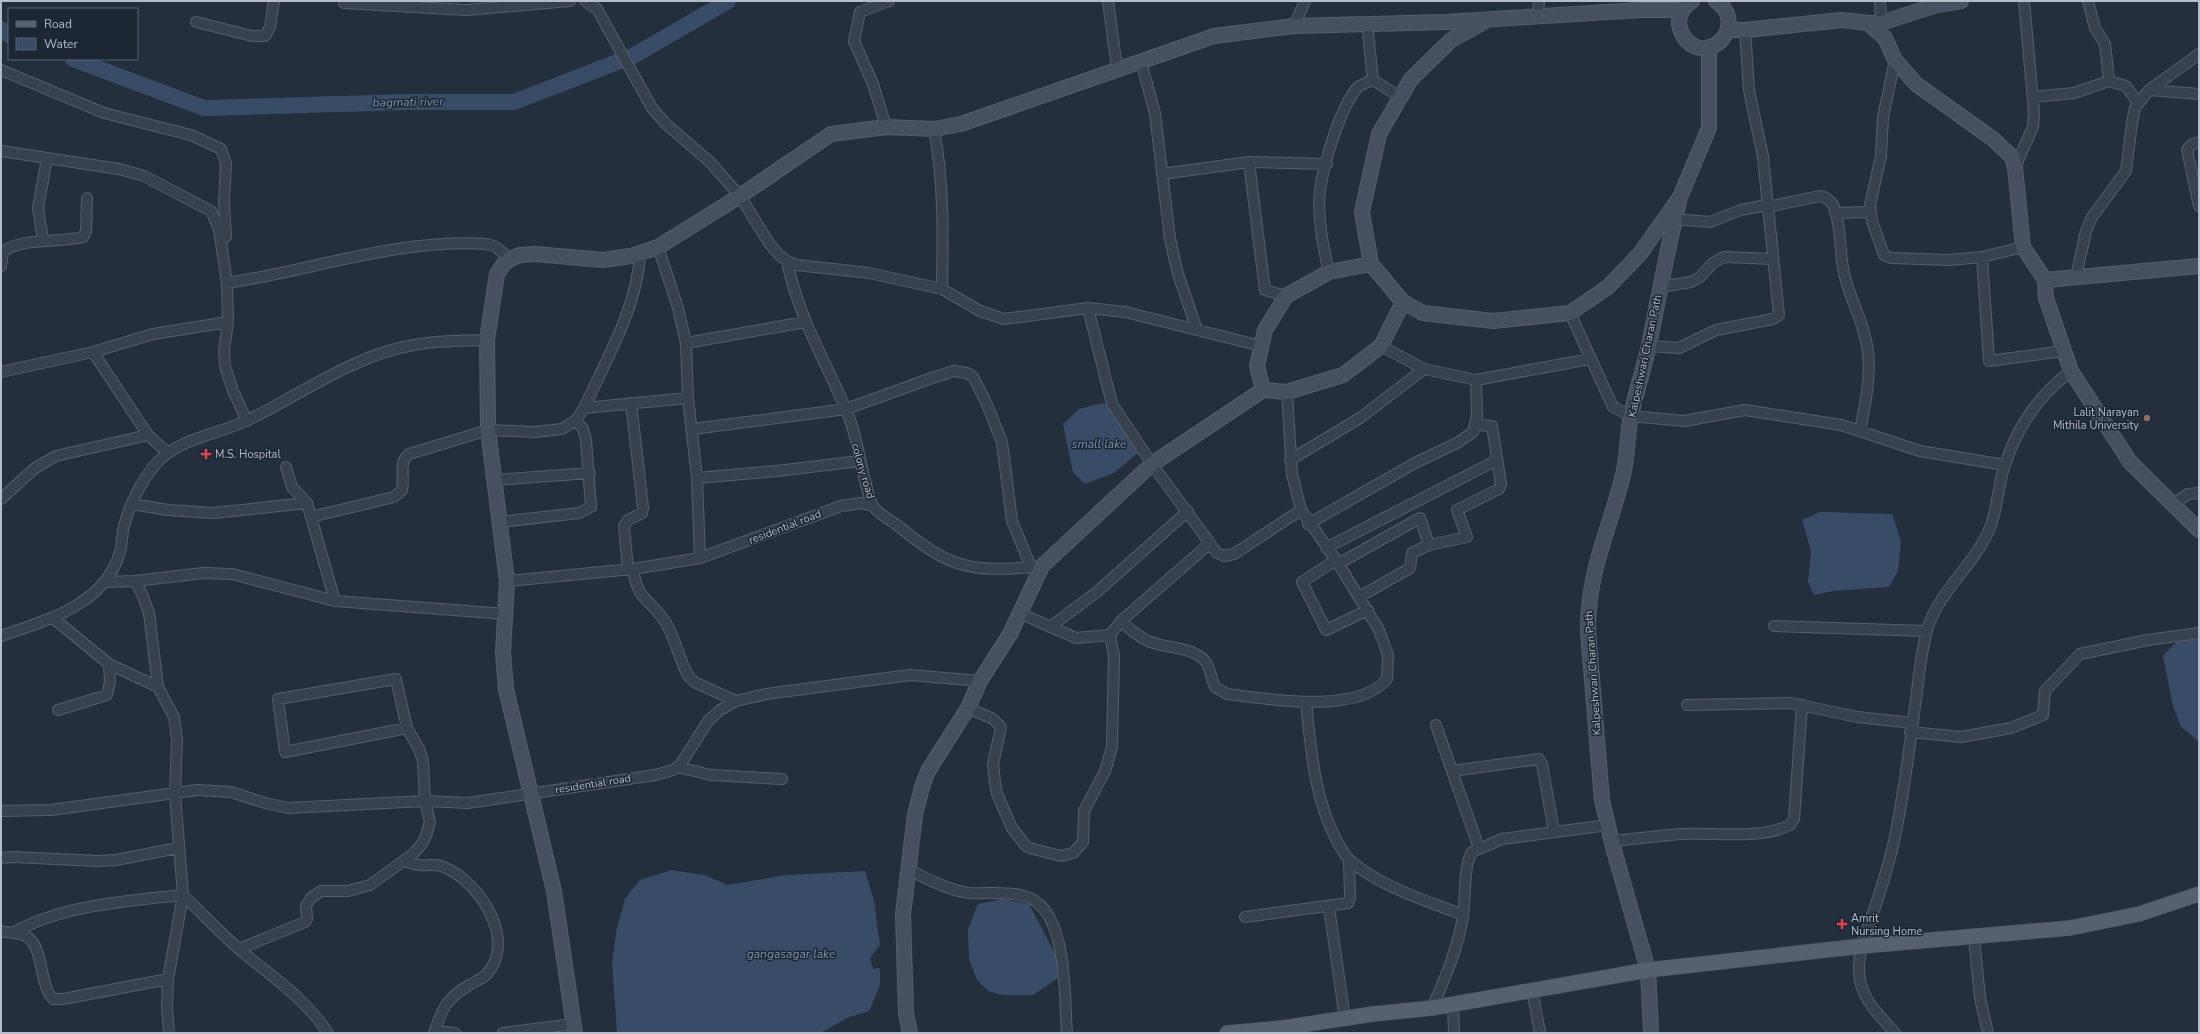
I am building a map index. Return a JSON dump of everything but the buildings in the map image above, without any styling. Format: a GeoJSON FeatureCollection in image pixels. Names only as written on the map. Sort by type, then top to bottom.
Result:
{"type":"FeatureCollection","features":[{"type":"Feature","properties":{"kind":"main road"},"geometry":{"type":"LineString","coordinates":[[1227,1033],[1282,1030],[1373,1014],[1432,1008],[1532,989],[1648,970],[1862,946],[2070,928],[2139,914],[2199,894]]}},
{"type":"Feature","properties":{"kind":"street"},"geometry":{"type":"LineString","coordinates":[[196,22],[252,36],[265,36],[270,27],[274,1]]}},
{"type":"Feature","properties":{"kind":"street"},"geometry":{"type":"LineString","coordinates":[[344,3],[466,10],[570,1]]}},
{"type":"Feature","properties":{"kind":"street"},"geometry":{"type":"LineString","coordinates":[[585,1],[597,9],[652,108],[666,124],[710,162],[740,196],[769,243],[786,261],[797,264],[869,273],[942,290],[980,311],[1004,319],[1088,308],[1125,312],[1261,346]]}},
{"type":"Feature","properties":{"kind":"street"},"geometry":{"type":"LineString","coordinates":[[886,127],[873,84],[854,41],[860,12],[889,1]]}},
{"type":"Feature","properties":{"kind":"street"},"geometry":{"type":"LineString","coordinates":[[1108,1],[1117,69]]}},
{"type":"Feature","properties":{"kind":"street"},"geometry":{"type":"LineString","coordinates":[[1294,26],[1305,1]]}},
{"type":"Feature","properties":{"kind":"street"},"geometry":{"type":"LineString","coordinates":[[1538,16],[1539,1]]}},
{"type":"Feature","properties":{"kind":"street"},"geometry":{"type":"LineString","coordinates":[[504,1033],[575,1028],[554,891],[506,689],[503,653],[507,581],[488,430],[487,340],[498,274],[503,264],[510,259],[534,254],[603,260],[640,253],[658,247],[740,196],[831,134],[886,127],[934,129],[961,124],[1214,36],[1294,26],[1489,20],[1687,6],[1679,24],[1684,37],[1695,46],[1708,47],[1721,41],[1728,30],[1728,16],[1725,9],[1716,1]]}},
{"type":"Feature","properties":{"kind":"street"},"geometry":{"type":"LineString","coordinates":[[1874,23],[1880,1]]}},
{"type":"Feature","properties":{"kind":"street"},"geometry":{"type":"LineString","coordinates":[[1728,30],[1745,30],[1842,20],[1874,23],[1937,4],[1961,1]]}},
{"type":"Feature","properties":{"kind":"street"},"geometry":{"type":"LineString","coordinates":[[2015,167],[2033,127],[2033,97],[2024,1]]}},
{"type":"Feature","properties":{"kind":"street"},"geometry":{"type":"LineString","coordinates":[[2088,1],[2094,28],[2105,44],[2109,81]]}},
{"type":"Feature","properties":{"kind":"street"},"geometry":{"type":"LineString","coordinates":[[1489,20],[1451,40],[1411,79],[1379,134],[1362,212],[1371,264],[1403,302],[1423,313],[1494,321],[1570,313],[1608,287],[1634,260],[1680,197],[1709,128],[1708,47]]}},
{"type":"Feature","properties":{"kind":"street"},"geometry":{"type":"LineString","coordinates":[[1367,23],[1373,80]]}},
{"type":"Feature","properties":{"kind":"street"},"geometry":{"type":"LineString","coordinates":[[1874,23],[1885,38],[1895,60],[1916,84],[2004,148],[2012,157],[2015,167],[2023,247],[2045,280],[2046,298],[2070,372],[2130,462],[2199,530]]}},
{"type":"Feature","properties":{"kind":"street"},"geometry":{"type":"LineString","coordinates":[[1649,346],[1679,348],[1716,330],[1777,317],[1779,312],[1763,158],[1749,90],[1745,30]]}},
{"type":"Feature","properties":{"kind":"street"},"geometry":{"type":"LineString","coordinates":[[2076,277],[2086,231],[2092,217],[2126,171],[2132,123],[2138,103],[2149,90],[2199,54]]}},
{"type":"Feature","properties":{"kind":"street"},"geometry":{"type":"LineString","coordinates":[[1895,60],[1882,117],[1881,156],[1870,212],[1882,250],[1887,257],[1949,260],[1982,257],[2023,247]]}},
{"type":"Feature","properties":{"kind":"street"},"geometry":{"type":"LineString","coordinates":[[1141,62],[1155,113],[1170,239],[1178,274],[1197,330]]}},
{"type":"Feature","properties":{"kind":"street"},"geometry":{"type":"LineString","coordinates":[[1,70],[104,113],[191,135],[221,149],[226,163],[224,220],[230,283],[228,322],[224,350],[225,366],[233,391],[247,421]]}},
{"type":"Feature","properties":{"kind":"street"},"geometry":{"type":"LineString","coordinates":[[1373,80],[1400,97]]}},
{"type":"Feature","properties":{"kind":"street"},"geometry":{"type":"LineString","coordinates":[[1329,272],[1321,227],[1320,191],[1326,164],[1344,110],[1358,86],[1373,80]]}},
{"type":"Feature","properties":{"kind":"street"},"geometry":{"type":"LineString","coordinates":[[2033,97],[2074,93],[2109,81],[2126,86],[2138,103]]}},
{"type":"Feature","properties":{"kind":"street"},"geometry":{"type":"LineString","coordinates":[[2149,90],[2168,93],[2199,94]]}},
{"type":"Feature","properties":{"kind":"street"},"geometry":{"type":"LineString","coordinates":[[934,129],[939,156],[943,197],[942,290]]}},
{"type":"Feature","properties":{"kind":"street"},"geometry":{"type":"LineString","coordinates":[[2199,142],[2191,145],[2187,150],[2199,206]]}},
{"type":"Feature","properties":{"kind":"street"},"geometry":{"type":"LineString","coordinates":[[1,151],[125,170],[144,176],[206,207],[216,217],[230,283]]}},
{"type":"Feature","properties":{"kind":"street"},"geometry":{"type":"LineString","coordinates":[[43,240],[38,208],[47,158]]}},
{"type":"Feature","properties":{"kind":"street"},"geometry":{"type":"LineString","coordinates":[[1162,174],[1249,162],[1326,164]]}},
{"type":"Feature","properties":{"kind":"street"},"geometry":{"type":"LineString","coordinates":[[1249,162],[1265,290],[1286,296]]}},
{"type":"Feature","properties":{"kind":"street"},"geometry":{"type":"LineString","coordinates":[[1674,219],[1710,222],[1742,210],[1820,196],[1830,201],[1840,230],[1844,273],[1864,330],[1869,353],[1867,396],[1860,431]]}},
{"type":"Feature","properties":{"kind":"street","name":"Kalpeshwari Charan Path"},"geometry":{"type":"LineString","coordinates":[[1651,1033],[1648,970],[1602,800],[1588,630],[1588,606],[1599,549],[1623,475],[1631,416],[1649,346],[1674,219],[1680,197]]}},
{"type":"Feature","properties":{"kind":"street"},"geometry":{"type":"LineString","coordinates":[[1,266],[2,256],[6,250],[43,240],[77,238],[84,235],[87,198]]}},
{"type":"Feature","properties":{"kind":"street"},"geometry":{"type":"LineString","coordinates":[[1835,213],[1870,212]]}},
{"type":"Feature","properties":{"kind":"street"},"geometry":{"type":"LineString","coordinates":[[230,283],[313,268],[373,252],[429,246],[488,244],[496,246],[510,259]]}},
{"type":"Feature","properties":{"kind":"street"},"geometry":{"type":"LineString","coordinates":[[658,247],[678,308],[686,344],[688,398],[693,429],[697,478],[700,558]]}},
{"type":"Feature","properties":{"kind":"street"},"geometry":{"type":"LineString","coordinates":[[311,517],[394,498],[402,490],[402,465],[406,457],[410,454],[488,430],[535,432],[562,430],[576,420],[584,408],[632,300],[640,271],[640,253]]}},
{"type":"Feature","properties":{"kind":"street"},"geometry":{"type":"LineString","coordinates":[[1660,287],[1691,282],[1700,277],[1714,263],[1724,257],[1773,259]]}},
{"type":"Feature","properties":{"kind":"street"},"geometry":{"type":"LineString","coordinates":[[1982,257],[1989,361],[2064,351]]}},
{"type":"Feature","properties":{"kind":"street","name":"colony road"},"geometry":{"type":"LineString","coordinates":[[786,261],[791,282],[805,322],[846,409],[873,506],[925,548],[951,562],[971,568],[995,570],[1037,567]]}},
{"type":"Feature","properties":{"kind":"street"},"geometry":{"type":"LineString","coordinates":[[1262,390],[1257,366],[1265,330],[1286,296],[1329,272],[1371,264]]}},
{"type":"Feature","properties":{"kind":"street"},"geometry":{"type":"LineString","coordinates":[[2045,280],[2199,266]]}},
{"type":"Feature","properties":{"kind":"street"},"geometry":{"type":"LineString","coordinates":[[910,1033],[906,1013],[904,914],[907,870],[915,815],[928,771],[968,708],[980,681],[1010,634],[1037,567],[1152,464],[1262,390],[1287,392],[1342,375],[1381,346],[1403,302]]}},
{"type":"Feature","properties":{"kind":"street"},"geometry":{"type":"LineString","coordinates":[[1088,308],[1109,397],[1152,464],[1188,511],[1209,544],[1220,555],[1228,556],[1301,510]]}},
{"type":"Feature","properties":{"kind":"street"},"geometry":{"type":"LineString","coordinates":[[1570,313],[1613,407],[1631,416],[1684,421],[1745,410],[1841,425],[1920,450],[2004,465]]}},
{"type":"Feature","properties":{"kind":"street"},"geometry":{"type":"LineString","coordinates":[[1,372],[93,352],[154,334],[228,322]]}},
{"type":"Feature","properties":{"kind":"street"},"geometry":{"type":"LineString","coordinates":[[686,344],[805,322]]}},
{"type":"Feature","properties":{"kind":"street"},"geometry":{"type":"LineString","coordinates":[[1,636],[53,618],[83,601],[105,582],[120,551],[124,529],[132,504],[146,477],[156,463],[168,453],[182,445],[247,421],[317,382],[383,353],[427,343],[487,340]]}},
{"type":"Feature","properties":{"kind":"street"},"geometry":{"type":"LineString","coordinates":[[1381,346],[1424,369],[1476,380],[1590,359]]}},
{"type":"Feature","properties":{"kind":"street"},"geometry":{"type":"LineString","coordinates":[[93,352],[148,435],[168,453]]}},
{"type":"Feature","properties":{"kind":"street"},"geometry":{"type":"LineString","coordinates":[[1290,460],[1360,418],[1424,369]]}},
{"type":"Feature","properties":{"kind":"street"},"geometry":{"type":"LineString","coordinates":[[693,429],[846,409],[899,389],[948,373],[961,371],[973,377],[985,400],[1002,442],[1012,521],[1037,567]]}},
{"type":"Feature","properties":{"kind":"street"},"geometry":{"type":"LineString","coordinates":[[1895,1033],[1871,1006],[1863,993],[1859,968],[1862,946],[1890,857],[1897,828],[1923,647],[1927,631],[1938,606],[1986,537],[1995,511],[2004,465],[2027,417],[2055,383],[2070,372]]}},
{"type":"Feature","properties":{"kind":"street"},"geometry":{"type":"LineString","coordinates":[[1308,524],[1415,463],[1466,438],[1473,432],[1476,425],[1476,380]]}},
{"type":"Feature","properties":{"kind":"street"},"geometry":{"type":"LineString","coordinates":[[1121,621],[1133,632],[1149,641],[1186,651],[1200,657],[1208,666],[1215,687],[1227,694],[1306,702],[1359,697],[1372,692],[1387,679],[1388,655],[1379,630],[1337,562],[1308,524],[1301,510],[1294,486],[1290,460],[1287,392]]}},
{"type":"Feature","properties":{"kind":"street"},"geometry":{"type":"LineString","coordinates":[[584,408],[688,398]]}},
{"type":"Feature","properties":{"kind":"street"},"geometry":{"type":"LineString","coordinates":[[631,403],[643,507],[642,512],[628,520],[624,526],[630,570],[635,585],[638,591],[665,622],[689,677],[696,683],[736,701]]}},
{"type":"Feature","properties":{"kind":"street"},"geometry":{"type":"LineString","coordinates":[[500,522],[588,510],[592,504],[585,434],[576,420]]}},
{"type":"Feature","properties":{"kind":"street"},"geometry":{"type":"LineString","coordinates":[[1359,597],[1410,568],[1412,553],[1428,545],[1467,537],[1457,510],[1499,489],[1501,484],[1492,426],[1476,425]]}},
{"type":"Feature","properties":{"kind":"street"},"geometry":{"type":"LineString","coordinates":[[1,499],[35,468],[56,456],[148,435]]}},
{"type":"Feature","properties":{"kind":"street"},"geometry":{"type":"LineString","coordinates":[[1326,548],[1497,460]]}},
{"type":"Feature","properties":{"kind":"street"},"geometry":{"type":"LineString","coordinates":[[697,478],[777,471],[860,461]]}},
{"type":"Feature","properties":{"kind":"street"},"geometry":{"type":"LineString","coordinates":[[286,467],[292,487],[307,503],[335,601]]}},
{"type":"Feature","properties":{"kind":"street"},"geometry":{"type":"LineString","coordinates":[[495,480],[590,473]]}},
{"type":"Feature","properties":{"kind":"street"},"geometry":{"type":"LineString","coordinates":[[2174,504],[2188,494],[2199,493]]}},
{"type":"Feature","properties":{"kind":"street"},"geometry":{"type":"LineString","coordinates":[[132,504],[175,510],[213,513],[307,503]]}},
{"type":"Feature","properties":{"kind":"street","name":"residential road"},"geometry":{"type":"LineString","coordinates":[[507,581],[630,570],[700,558],[841,506],[862,503],[873,506]]}},
{"type":"Feature","properties":{"kind":"street"},"geometry":{"type":"LineString","coordinates":[[1050,627],[1098,591],[1188,511]]}},
{"type":"Feature","properties":{"kind":"street"},"geometry":{"type":"LineString","coordinates":[[1368,610],[1326,630],[1302,582],[1420,518],[1428,545]]}},
{"type":"Feature","properties":{"kind":"street"},"geometry":{"type":"LineString","coordinates":[[1019,613],[1076,638],[1110,635],[1121,621],[1209,544]]}},
{"type":"Feature","properties":{"kind":"street"},"geometry":{"type":"LineString","coordinates":[[105,582],[135,581],[203,574],[232,574],[335,601],[506,614]]}},
{"type":"Feature","properties":{"kind":"street"},"geometry":{"type":"LineString","coordinates":[[135,581],[142,594],[149,613],[158,687],[169,706],[176,728],[175,794],[178,848],[183,895],[168,979],[167,1007],[169,1033]]}},
{"type":"Feature","properties":{"kind":"street"},"geometry":{"type":"LineString","coordinates":[[53,618],[109,664],[158,687]]}},
{"type":"Feature","properties":{"kind":"street"},"geometry":{"type":"LineString","coordinates":[[1774,626],[1927,631]]}},
{"type":"Feature","properties":{"kind":"street"},"geometry":{"type":"LineString","coordinates":[[1687,705],[1802,704],[1961,738],[2011,728],[2043,715],[2046,691],[2080,654],[2148,640],[2199,634]]}},
{"type":"Feature","properties":{"kind":"street"},"geometry":{"type":"LineString","coordinates":[[968,708],[993,719],[1001,727],[993,764],[995,783],[997,794],[1012,828],[1026,846],[1033,850],[1061,856],[1070,855],[1083,842],[1084,811],[1105,771],[1112,747],[1114,656],[1110,635]]}},
{"type":"Feature","properties":{"kind":"street"},"geometry":{"type":"LineString","coordinates":[[58,710],[107,695],[110,682],[109,664]]}},
{"type":"Feature","properties":{"kind":"street"},"geometry":{"type":"LineString","coordinates":[[782,779],[711,775],[677,768],[685,759],[708,721],[720,710],[736,701],[766,694],[910,675],[980,681]]}},
{"type":"Feature","properties":{"kind":"street"},"geometry":{"type":"LineString","coordinates":[[239,949],[305,922],[307,919],[306,906],[316,894],[326,890],[348,891],[370,885],[404,860],[421,845],[426,836],[430,822],[425,801],[423,761],[419,749],[407,728],[396,678],[278,699],[285,752],[407,728]]}},
{"type":"Feature","properties":{"kind":"street"},"geometry":{"type":"LineString","coordinates":[[1306,702],[1311,751],[1318,793],[1334,835],[1349,861],[1376,879],[1463,915]]}},
{"type":"Feature","properties":{"kind":"street"},"geometry":{"type":"LineString","coordinates":[[1612,841],[1681,834],[1725,835],[1774,831],[1790,825],[1794,819],[1802,704]]}},
{"type":"Feature","properties":{"kind":"street"},"geometry":{"type":"LineString","coordinates":[[1436,725],[1479,848]]}},
{"type":"Feature","properties":{"kind":"street"},"geometry":{"type":"LineString","coordinates":[[1452,771],[1538,759],[1542,764],[1554,831]]}},
{"type":"Feature","properties":{"kind":"street","name":"residential road"},"geometry":{"type":"LineString","coordinates":[[1,811],[51,810],[214,789],[231,792],[265,803],[288,808],[425,801],[468,803],[655,775],[677,768]]}},
{"type":"Feature","properties":{"kind":"street"},"geometry":{"type":"LineString","coordinates":[[1432,1008],[1451,966],[1463,915],[1467,862],[1472,852],[1502,839],[1608,825]]}},
{"type":"Feature","properties":{"kind":"street"},"geometry":{"type":"LineString","coordinates":[[1,858],[13,857],[98,862],[178,848]]}},
{"type":"Feature","properties":{"kind":"street"},"geometry":{"type":"LineString","coordinates":[[404,860],[420,865],[444,866],[468,883],[486,902],[492,917],[498,941],[493,964],[486,975],[450,998],[444,1006],[435,1032],[455,1033]]}},
{"type":"Feature","properties":{"kind":"street"},"geometry":{"type":"LineString","coordinates":[[1245,917],[1343,905],[1350,900],[1349,861]]}},
{"type":"Feature","properties":{"kind":"street"},"geometry":{"type":"LineString","coordinates":[[907,870],[960,891],[969,893],[1011,894],[1025,896],[1035,900],[1052,923],[1059,941],[1064,965],[1067,1033]]}},
{"type":"Feature","properties":{"kind":"street"},"geometry":{"type":"LineString","coordinates":[[13,933],[38,921],[89,908],[183,895]]}},
{"type":"Feature","properties":{"kind":"street"},"geometry":{"type":"LineString","coordinates":[[183,895],[239,949],[292,992],[315,1013],[328,1033]]}},
{"type":"Feature","properties":{"kind":"street"},"geometry":{"type":"LineString","coordinates":[[1329,906],[1345,1019]]}},
{"type":"Feature","properties":{"kind":"street"},"geometry":{"type":"LineString","coordinates":[[1,931],[25,936],[33,944],[48,991],[53,999],[168,979]]}},
{"type":"Feature","properties":{"kind":"street"},"geometry":{"type":"LineString","coordinates":[[1974,937],[1980,998],[1988,1033]]}},
{"type":"Feature","properties":{"kind":"street"},"geometry":{"type":"LineString","coordinates":[[1532,989],[1540,1033]]}},
{"type":"Feature","properties":{"kind":"street"},"geometry":{"type":"LineString","coordinates":[[1453,1004],[1454,1033]]}},
{"type":"Feature","properties":{"kind":"water","name":"small lake"},"geometry":{"type":"Polygon","coordinates":[[[1103,403],[1119,414],[1140,451],[1114,473],[1085,484],[1073,472],[1063,424],[1079,409],[1103,403]]]}},
{"type":"Feature","properties":{"kind":"water"},"geometry":{"type":"Polygon","coordinates":[[[1820,512],[1892,514],[1901,541],[1898,571],[1889,587],[1833,591],[1814,595],[1808,582],[1811,551],[1802,520],[1820,512]]]}},
{"type":"Feature","properties":{"kind":"water"},"geometry":{"type":"Polygon","coordinates":[[[2199,639],[2199,740],[2197,740],[2181,727],[2173,706],[2163,656],[2177,641],[2199,639]]]}},
{"type":"Feature","properties":{"kind":"water","name":"gangasagar lake"},"geometry":{"type":"Polygon","coordinates":[[[671,870],[704,875],[728,885],[786,875],[865,871],[874,901],[880,945],[870,958],[873,969],[880,968],[880,985],[869,1011],[847,1018],[821,1033],[617,1033],[612,962],[617,928],[625,899],[640,880],[671,870]]]}},
{"type":"Feature","properties":{"kind":"water"},"geometry":{"type":"Polygon","coordinates":[[[1002,899],[1029,904],[1061,965],[1058,978],[1033,995],[1002,995],[988,991],[977,980],[969,959],[968,929],[978,904],[1002,899]]]}},
{"type":"Feature","properties":{"kind":"waterway","name":"bagmati river"},"geometry":{"type":"LineString","coordinates":[[76,60],[204,108],[407,102],[514,102],[633,56],[728,1]]}},
{"type":"Feature","properties":{"kind":"waterway","name":"bagmati river"},"geometry":{"type":"LineString","coordinates":[[1,29],[8,34]]}},
{"type":"Feature","properties":{"kind":"place","name":"Lalit Narayan Mithila University"},"geometry":{"type":"Point","coordinates":[2147,418]}},
{"type":"Feature","properties":{"kind":"place","name":"M.S. Hospital"},"geometry":{"type":"Point","coordinates":[206,454]}},
{"type":"Feature","properties":{"kind":"place","name":"Amrit Nursing Home"},"geometry":{"type":"Point","coordinates":[1842,924]}}]}
